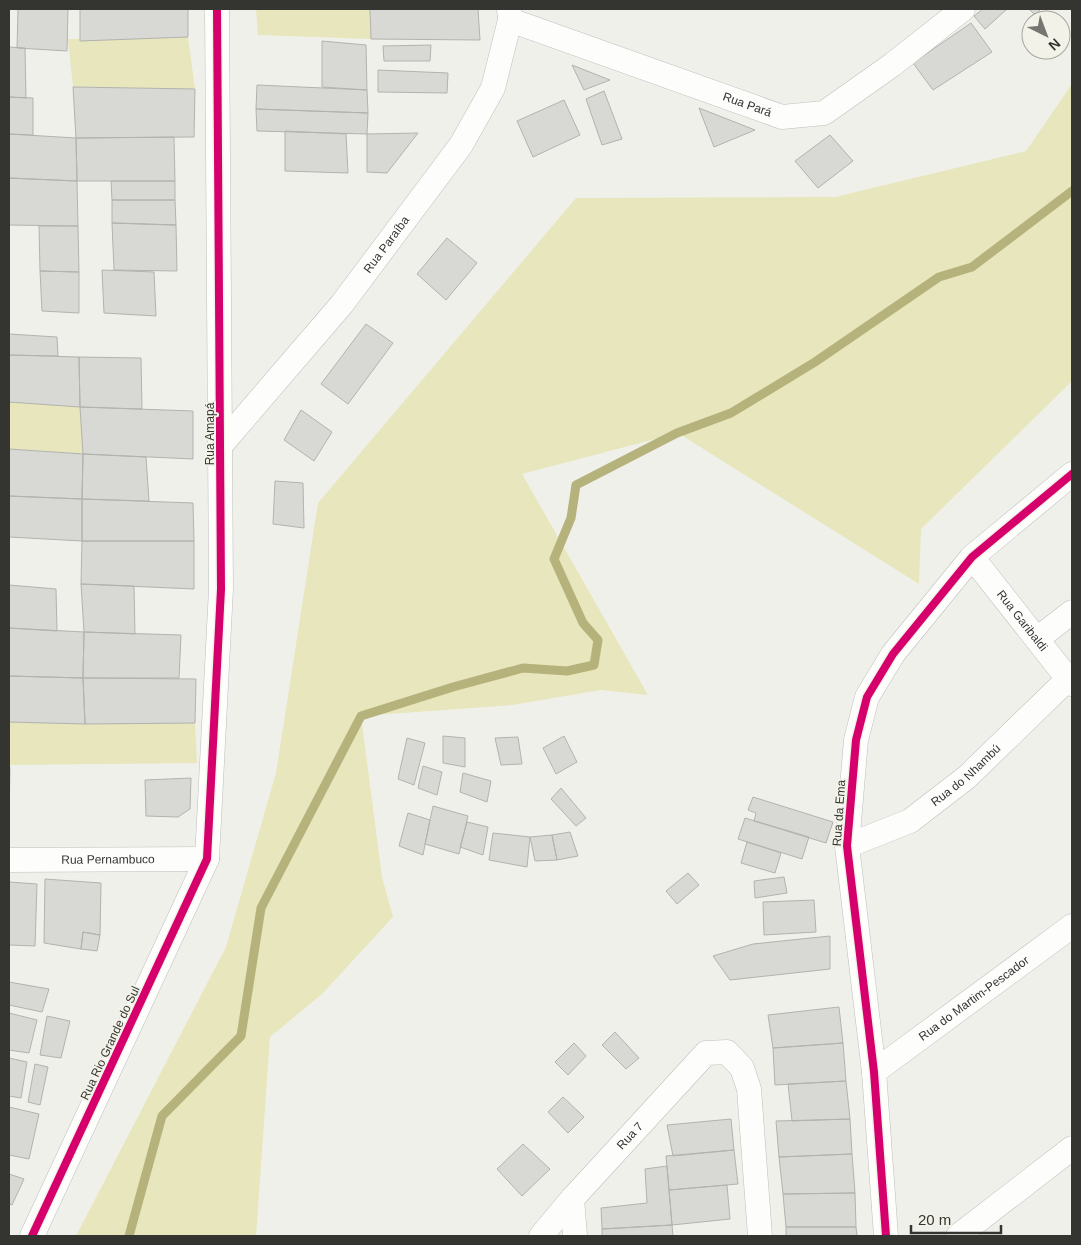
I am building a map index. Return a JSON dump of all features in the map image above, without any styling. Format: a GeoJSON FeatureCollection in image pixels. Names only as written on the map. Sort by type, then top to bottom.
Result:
{"type":"FeatureCollection","features":[{"type":"Feature","properties":{"kind":"street","name":"Rua Amapá"},"geometry":{"type":"LineString","coordinates":[[207,859],[221,588],[218,9]]}},
{"type":"Feature","properties":{"kind":"street","name":"Rua Pará"},"geometry":{"type":"LineString","coordinates":[[509,15],[782,117],[824,113],[892,65],[963,9]]}},
{"type":"Feature","properties":{"kind":"street","name":"Rua Paraíba"},"geometry":{"type":"LineString","coordinates":[[221,445],[342,304],[461,145],[493,88],[509,15]]}},
{"type":"Feature","properties":{"kind":"street","name":"Rua da Ema"},"geometry":{"type":"LineString","coordinates":[[886,1236],[874,1072],[847,846],[856,740],[867,697],[894,654],[972,557],[1072,474]]}},
{"type":"Feature","properties":{"kind":"street","name":"Rua Garibaldi"},"geometry":{"type":"LineString","coordinates":[[972,557],[1070,682]]}},
{"type":"Feature","properties":{"kind":"street"},"geometry":{"type":"LineString","coordinates":[[1037,639],[1072,612]]}},
{"type":"Feature","properties":{"kind":"street","name":"Rua do Nhambú"},"geometry":{"type":"LineString","coordinates":[[847,846],[910,821],[967,777],[1070,682]]}},
{"type":"Feature","properties":{"kind":"street","name":"Rua Pernambuco"},"geometry":{"type":"LineString","coordinates":[[9,860],[207,859]]}},
{"type":"Feature","properties":{"kind":"street","name":"Rua Rio Grande do Sul"},"geometry":{"type":"LineString","coordinates":[[32,1236],[207,859]]}},
{"type":"Feature","properties":{"kind":"street","name":"Rua do Martim-Pescador"},"geometry":{"type":"LineString","coordinates":[[874,1072],[1072,926]]}},
{"type":"Feature","properties":{"kind":"street","name":"Rua 7"},"geometry":{"type":"LineString","coordinates":[[541,1236],[572,1199],[706,1053],[727,1052],[742,1068],[749,1089],[760,1236]]}},
{"type":"Feature","properties":{"kind":"street"},"geometry":{"type":"LineString","coordinates":[[958,1236],[1072,1148]]}},
{"type":"Feature","properties":{"kind":"street"},"geometry":{"type":"LineString","coordinates":[[572,1199],[575,1236]]}},
{"type":"Feature","properties":{"kind":"shaded area"},"geometry":{"type":"Polygon","coordinates":[[[256,9],[370,9],[371,39],[258,35],[256,9]]]}},
{"type":"Feature","properties":{"kind":"shaded area"},"geometry":{"type":"Polygon","coordinates":[[[188,37],[195,89],[73,87],[68,39],[188,37]]]}},
{"type":"Feature","properties":{"kind":"shaded area"},"geometry":{"type":"Polygon","coordinates":[[[1072,84],[1072,381],[921,529],[919,584],[678,433],[522,474],[648,695],[601,690],[512,705],[361,716],[382,877],[393,917],[322,994],[270,1037],[256,1236],[76,1236],[226,947],[276,773],[318,503],[576,198],[835,197],[1026,151],[1072,84]]]}},
{"type":"Feature","properties":{"kind":"shaded area"},"geometry":{"type":"Polygon","coordinates":[[[9,402],[80,407],[83,454],[9,449],[9,402]]]}},
{"type":"Feature","properties":{"kind":"shaded area"},"geometry":{"type":"Polygon","coordinates":[[[9,722],[195,723],[197,763],[9,765],[9,722]]]}},
{"type":"Feature","properties":{"kind":"building"},"geometry":{"type":"Polygon","coordinates":[[[18,9],[68,9],[67,51],[17,48],[18,9]]]}},
{"type":"Feature","properties":{"kind":"building"},"geometry":{"type":"Polygon","coordinates":[[[80,9],[188,9],[188,37],[80,41],[80,9]]]}},
{"type":"Feature","properties":{"kind":"building"},"geometry":{"type":"Polygon","coordinates":[[[370,9],[478,9],[480,40],[371,39],[370,9]]]}},
{"type":"Feature","properties":{"kind":"building"},"geometry":{"type":"Polygon","coordinates":[[[983,9],[1007,9],[985,29],[974,16],[983,9]]]}},
{"type":"Feature","properties":{"kind":"building"},"geometry":{"type":"Polygon","coordinates":[[[971,23],[992,52],[933,90],[913,63],[971,23]]]}},
{"type":"Feature","properties":{"kind":"building"},"geometry":{"type":"Polygon","coordinates":[[[322,41],[366,45],[367,90],[322,87],[322,41]]]}},
{"type":"Feature","properties":{"kind":"building"},"geometry":{"type":"Polygon","coordinates":[[[431,45],[430,61],[384,61],[383,46],[431,45]]]}},
{"type":"Feature","properties":{"kind":"building"},"geometry":{"type":"Polygon","coordinates":[[[9,47],[25,48],[26,98],[9,97],[9,47]]]}},
{"type":"Feature","properties":{"kind":"building"},"geometry":{"type":"Polygon","coordinates":[[[572,65],[610,80],[584,90],[572,65]]]}},
{"type":"Feature","properties":{"kind":"building"},"geometry":{"type":"Polygon","coordinates":[[[378,70],[448,73],[447,93],[378,92],[378,70]]]}},
{"type":"Feature","properties":{"kind":"building"},"geometry":{"type":"Polygon","coordinates":[[[257,85],[367,90],[368,113],[256,109],[257,85]]]}},
{"type":"Feature","properties":{"kind":"building"},"geometry":{"type":"Polygon","coordinates":[[[73,87],[195,89],[194,137],[76,138],[73,87]]]}},
{"type":"Feature","properties":{"kind":"building"},"geometry":{"type":"Polygon","coordinates":[[[604,91],[622,139],[602,145],[586,99],[604,91]]]}},
{"type":"Feature","properties":{"kind":"building"},"geometry":{"type":"Polygon","coordinates":[[[9,97],[33,98],[33,135],[9,134],[9,97]]]}},
{"type":"Feature","properties":{"kind":"building"},"geometry":{"type":"Polygon","coordinates":[[[564,100],[580,135],[533,157],[517,121],[564,100]]]}},
{"type":"Feature","properties":{"kind":"building"},"geometry":{"type":"Polygon","coordinates":[[[699,108],[755,130],[714,147],[699,108]]]}},
{"type":"Feature","properties":{"kind":"building"},"geometry":{"type":"Polygon","coordinates":[[[256,109],[368,113],[367,134],[257,131],[256,109]]]}},
{"type":"Feature","properties":{"kind":"building"},"geometry":{"type":"Polygon","coordinates":[[[285,131],[346,134],[348,173],[285,171],[285,131]]]}},
{"type":"Feature","properties":{"kind":"building"},"geometry":{"type":"Polygon","coordinates":[[[418,133],[387,173],[367,172],[367,134],[418,133]]]}},
{"type":"Feature","properties":{"kind":"building"},"geometry":{"type":"Polygon","coordinates":[[[9,134],[76,138],[77,181],[9,178],[9,134]]]}},
{"type":"Feature","properties":{"kind":"building"},"geometry":{"type":"Polygon","coordinates":[[[830,135],[853,161],[818,188],[795,161],[830,135]]]}},
{"type":"Feature","properties":{"kind":"building"},"geometry":{"type":"Polygon","coordinates":[[[174,137],[175,181],[77,181],[76,138],[174,137]]]}},
{"type":"Feature","properties":{"kind":"building"},"geometry":{"type":"Polygon","coordinates":[[[9,178],[77,181],[78,226],[9,225],[9,178]]]}},
{"type":"Feature","properties":{"kind":"building"},"geometry":{"type":"Polygon","coordinates":[[[111,181],[175,181],[175,200],[112,200],[111,181]]]}},
{"type":"Feature","properties":{"kind":"building"},"geometry":{"type":"Polygon","coordinates":[[[112,200],[175,200],[176,225],[112,223],[112,200]]]}},
{"type":"Feature","properties":{"kind":"building"},"geometry":{"type":"Polygon","coordinates":[[[112,223],[176,225],[177,271],[114,270],[112,223]]]}},
{"type":"Feature","properties":{"kind":"building"},"geometry":{"type":"Polygon","coordinates":[[[39,226],[78,226],[79,272],[40,271],[39,226]]]}},
{"type":"Feature","properties":{"kind":"building"},"geometry":{"type":"Polygon","coordinates":[[[447,238],[477,263],[446,300],[417,274],[447,238]]]}},
{"type":"Feature","properties":{"kind":"building"},"geometry":{"type":"Polygon","coordinates":[[[102,270],[154,272],[156,316],[104,313],[102,270]]]}},
{"type":"Feature","properties":{"kind":"building"},"geometry":{"type":"Polygon","coordinates":[[[40,271],[79,272],[79,313],[42,311],[40,271]]]}},
{"type":"Feature","properties":{"kind":"building"},"geometry":{"type":"Polygon","coordinates":[[[366,324],[393,343],[348,404],[321,384],[366,324]]]}},
{"type":"Feature","properties":{"kind":"building"},"geometry":{"type":"Polygon","coordinates":[[[9,334],[57,337],[58,356],[9,355],[9,334]]]}},
{"type":"Feature","properties":{"kind":"building"},"geometry":{"type":"Polygon","coordinates":[[[9,355],[79,357],[80,407],[9,402],[9,355]]]}},
{"type":"Feature","properties":{"kind":"building"},"geometry":{"type":"Polygon","coordinates":[[[79,357],[141,358],[142,409],[80,407],[79,357]]]}},
{"type":"Feature","properties":{"kind":"building"},"geometry":{"type":"Polygon","coordinates":[[[80,407],[193,411],[193,459],[83,454],[80,407]]]}},
{"type":"Feature","properties":{"kind":"building"},"geometry":{"type":"Polygon","coordinates":[[[301,410],[332,432],[314,461],[284,440],[301,410]]]}},
{"type":"Feature","properties":{"kind":"building"},"geometry":{"type":"Polygon","coordinates":[[[9,449],[83,454],[82,499],[9,496],[9,449]]]}},
{"type":"Feature","properties":{"kind":"building"},"geometry":{"type":"Polygon","coordinates":[[[83,454],[146,457],[149,501],[82,499],[83,454]]]}},
{"type":"Feature","properties":{"kind":"building"},"geometry":{"type":"Polygon","coordinates":[[[275,481],[303,483],[304,528],[273,524],[275,481]]]}},
{"type":"Feature","properties":{"kind":"building"},"geometry":{"type":"Polygon","coordinates":[[[9,496],[82,499],[82,541],[9,537],[9,496]]]}},
{"type":"Feature","properties":{"kind":"building"},"geometry":{"type":"Polygon","coordinates":[[[82,499],[193,503],[194,541],[82,541],[82,499]]]}},
{"type":"Feature","properties":{"kind":"building"},"geometry":{"type":"Polygon","coordinates":[[[82,541],[194,541],[194,589],[81,584],[82,541]]]}},
{"type":"Feature","properties":{"kind":"building"},"geometry":{"type":"Polygon","coordinates":[[[81,584],[134,586],[135,634],[84,632],[81,584]]]}},
{"type":"Feature","properties":{"kind":"building"},"geometry":{"type":"Polygon","coordinates":[[[9,585],[56,589],[57,631],[9,628],[9,585]]]}},
{"type":"Feature","properties":{"kind":"building"},"geometry":{"type":"Polygon","coordinates":[[[9,628],[84,632],[83,678],[9,676],[9,628]]]}},
{"type":"Feature","properties":{"kind":"building"},"geometry":{"type":"Polygon","coordinates":[[[84,632],[181,635],[179,678],[83,678],[84,632]]]}},
{"type":"Feature","properties":{"kind":"building"},"geometry":{"type":"Polygon","coordinates":[[[9,676],[83,678],[85,724],[9,722],[9,676]]]}},
{"type":"Feature","properties":{"kind":"building"},"geometry":{"type":"Polygon","coordinates":[[[83,678],[196,679],[195,723],[85,724],[83,678]]]}},
{"type":"Feature","properties":{"kind":"building"},"geometry":{"type":"Polygon","coordinates":[[[443,736],[465,738],[465,767],[443,763],[443,736]]]}},
{"type":"Feature","properties":{"kind":"building"},"geometry":{"type":"Polygon","coordinates":[[[564,736],[577,762],[556,774],[543,748],[564,736]]]}},
{"type":"Feature","properties":{"kind":"building"},"geometry":{"type":"Polygon","coordinates":[[[518,737],[522,764],[501,765],[495,738],[518,737]]]}},
{"type":"Feature","properties":{"kind":"building"},"geometry":{"type":"Polygon","coordinates":[[[407,738],[425,743],[414,785],[398,779],[407,738]]]}},
{"type":"Feature","properties":{"kind":"building"},"geometry":{"type":"Polygon","coordinates":[[[423,766],[442,772],[437,795],[418,788],[423,766]]]}},
{"type":"Feature","properties":{"kind":"building"},"geometry":{"type":"Polygon","coordinates":[[[9,767],[10,767],[9,820],[9,767]]]}},
{"type":"Feature","properties":{"kind":"building"},"geometry":{"type":"Polygon","coordinates":[[[463,773],[491,781],[487,802],[460,792],[463,773]]]}},
{"type":"Feature","properties":{"kind":"building"},"geometry":{"type":"Polygon","coordinates":[[[191,778],[190,809],[178,817],[146,816],[145,780],[191,778]]]}},
{"type":"Feature","properties":{"kind":"building"},"geometry":{"type":"Polygon","coordinates":[[[561,788],[586,818],[576,826],[551,799],[561,788]]]}},
{"type":"Feature","properties":{"kind":"building"},"geometry":{"type":"Polygon","coordinates":[[[753,797],[833,822],[826,843],[754,821],[756,813],[748,810],[753,797]]]}},
{"type":"Feature","properties":{"kind":"building"},"geometry":{"type":"Polygon","coordinates":[[[433,806],[468,816],[459,854],[425,844],[433,806]]]}},
{"type":"Feature","properties":{"kind":"building"},"geometry":{"type":"Polygon","coordinates":[[[408,813],[430,820],[423,855],[399,846],[408,813]]]}},
{"type":"Feature","properties":{"kind":"building"},"geometry":{"type":"Polygon","coordinates":[[[745,818],[809,837],[802,859],[738,839],[745,818]]]}},
{"type":"Feature","properties":{"kind":"building"},"geometry":{"type":"Polygon","coordinates":[[[467,822],[488,827],[483,855],[460,847],[467,822]]]}},
{"type":"Feature","properties":{"kind":"building"},"geometry":{"type":"Polygon","coordinates":[[[570,832],[578,856],[557,860],[552,835],[570,832]]]}},
{"type":"Feature","properties":{"kind":"building"},"geometry":{"type":"Polygon","coordinates":[[[493,833],[530,837],[527,867],[489,860],[493,833]]]}},
{"type":"Feature","properties":{"kind":"building"},"geometry":{"type":"Polygon","coordinates":[[[552,835],[557,860],[535,861],[530,837],[552,835]]]}},
{"type":"Feature","properties":{"kind":"building"},"geometry":{"type":"Polygon","coordinates":[[[747,842],[781,853],[775,873],[741,863],[747,842]]]}},
{"type":"Feature","properties":{"kind":"building"},"geometry":{"type":"Polygon","coordinates":[[[688,873],[699,885],[677,904],[666,891],[688,873]]]}},
{"type":"Feature","properties":{"kind":"building"},"geometry":{"type":"Polygon","coordinates":[[[784,877],[787,893],[755,898],[754,881],[784,877]]]}},
{"type":"Feature","properties":{"kind":"building"},"geometry":{"type":"Polygon","coordinates":[[[45,879],[101,883],[100,935],[83,932],[81,949],[44,943],[45,879]]]}},
{"type":"Feature","properties":{"kind":"building"},"geometry":{"type":"Polygon","coordinates":[[[9,882],[37,884],[35,946],[9,945],[9,882]]]}},
{"type":"Feature","properties":{"kind":"building"},"geometry":{"type":"Polygon","coordinates":[[[814,900],[816,932],[764,935],[763,902],[814,900]]]}},
{"type":"Feature","properties":{"kind":"building"},"geometry":{"type":"Polygon","coordinates":[[[83,932],[100,935],[97,951],[81,949],[83,932]]]}},
{"type":"Feature","properties":{"kind":"building"},"geometry":{"type":"Polygon","coordinates":[[[830,936],[830,969],[730,980],[713,956],[753,944],[830,936]]]}},
{"type":"Feature","properties":{"kind":"building"},"geometry":{"type":"Polygon","coordinates":[[[9,982],[49,989],[42,1012],[9,1005],[9,982]]]}},
{"type":"Feature","properties":{"kind":"building"},"geometry":{"type":"Polygon","coordinates":[[[839,1007],[843,1043],[773,1048],[768,1015],[839,1007]]]}},
{"type":"Feature","properties":{"kind":"building"},"geometry":{"type":"Polygon","coordinates":[[[9,1013],[37,1020],[29,1053],[9,1050],[9,1013]]]}},
{"type":"Feature","properties":{"kind":"building"},"geometry":{"type":"Polygon","coordinates":[[[47,1016],[70,1021],[61,1058],[40,1055],[47,1016]]]}},
{"type":"Feature","properties":{"kind":"building"},"geometry":{"type":"Polygon","coordinates":[[[615,1032],[639,1058],[626,1069],[602,1045],[615,1032]]]}},
{"type":"Feature","properties":{"kind":"building"},"geometry":{"type":"Polygon","coordinates":[[[574,1043],[586,1056],[568,1075],[555,1062],[574,1043]]]}},
{"type":"Feature","properties":{"kind":"building"},"geometry":{"type":"Polygon","coordinates":[[[843,1043],[846,1081],[775,1085],[773,1048],[843,1043]]]}},
{"type":"Feature","properties":{"kind":"building"},"geometry":{"type":"Polygon","coordinates":[[[9,1058],[27,1062],[21,1098],[9,1096],[9,1058]]]}},
{"type":"Feature","properties":{"kind":"building"},"geometry":{"type":"Polygon","coordinates":[[[35,1064],[48,1067],[40,1105],[28,1102],[35,1064]]]}},
{"type":"Feature","properties":{"kind":"building"},"geometry":{"type":"Polygon","coordinates":[[[846,1081],[850,1119],[792,1121],[788,1084],[846,1081]]]}},
{"type":"Feature","properties":{"kind":"building"},"geometry":{"type":"Polygon","coordinates":[[[563,1097],[584,1117],[568,1133],[548,1112],[563,1097]]]}},
{"type":"Feature","properties":{"kind":"building"},"geometry":{"type":"Polygon","coordinates":[[[9,1107],[39,1114],[29,1159],[9,1155],[9,1107]]]}},
{"type":"Feature","properties":{"kind":"building"},"geometry":{"type":"Polygon","coordinates":[[[731,1119],[734,1150],[673,1156],[667,1125],[731,1119]]]}},
{"type":"Feature","properties":{"kind":"building"},"geometry":{"type":"Polygon","coordinates":[[[850,1119],[852,1154],[779,1157],[776,1121],[850,1119]]]}},
{"type":"Feature","properties":{"kind":"building"},"geometry":{"type":"Polygon","coordinates":[[[523,1144],[550,1169],[522,1196],[497,1169],[523,1144]]]}},
{"type":"Feature","properties":{"kind":"building"},"geometry":{"type":"Polygon","coordinates":[[[734,1150],[738,1184],[669,1190],[666,1156],[734,1150]]]}},
{"type":"Feature","properties":{"kind":"building"},"geometry":{"type":"Polygon","coordinates":[[[852,1154],[855,1193],[783,1194],[779,1157],[852,1154]]]}},
{"type":"Feature","properties":{"kind":"building"},"geometry":{"type":"Polygon","coordinates":[[[667,1166],[672,1225],[602,1229],[601,1208],[647,1203],[645,1169],[667,1166]]]}},
{"type":"Feature","properties":{"kind":"building"},"geometry":{"type":"Polygon","coordinates":[[[9,1174],[24,1179],[12,1205],[9,1204],[9,1174]]]}},
{"type":"Feature","properties":{"kind":"building"},"geometry":{"type":"Polygon","coordinates":[[[727,1185],[730,1219],[672,1225],[669,1190],[727,1185]]]}},
{"type":"Feature","properties":{"kind":"building"},"geometry":{"type":"Polygon","coordinates":[[[855,1193],[856,1227],[786,1227],[783,1194],[855,1193]]]}},
{"type":"Feature","properties":{"kind":"building"},"geometry":{"type":"Polygon","coordinates":[[[672,1225],[673,1236],[602,1236],[602,1229],[672,1225]]]}},
{"type":"Feature","properties":{"kind":"building"},"geometry":{"type":"Polygon","coordinates":[[[786,1227],[856,1227],[857,1236],[786,1236],[786,1227]]]}},
{"type":"Feature","properties":{"kind":"waterway"},"geometry":{"type":"LineString","coordinates":[[129,1236],[162,1116],[241,1036],[261,908],[361,716],[453,687],[523,668],[567,671],[594,665],[598,640],[583,623],[554,559],[571,518],[576,485],[677,433],[731,413],[815,362],[939,277],[972,267],[1072,191]]}},
{"type":"Feature","properties":{"kind":"cycle path"},"geometry":{"type":"LineString","coordinates":[[32,1236],[207,859],[221,589],[217,9]]}},
{"type":"Feature","properties":{"kind":"cycle path"},"geometry":{"type":"LineString","coordinates":[[886,1236],[874,1072],[847,846],[856,740],[867,697],[893,654],[972,557],[1072,474]]}}]}
